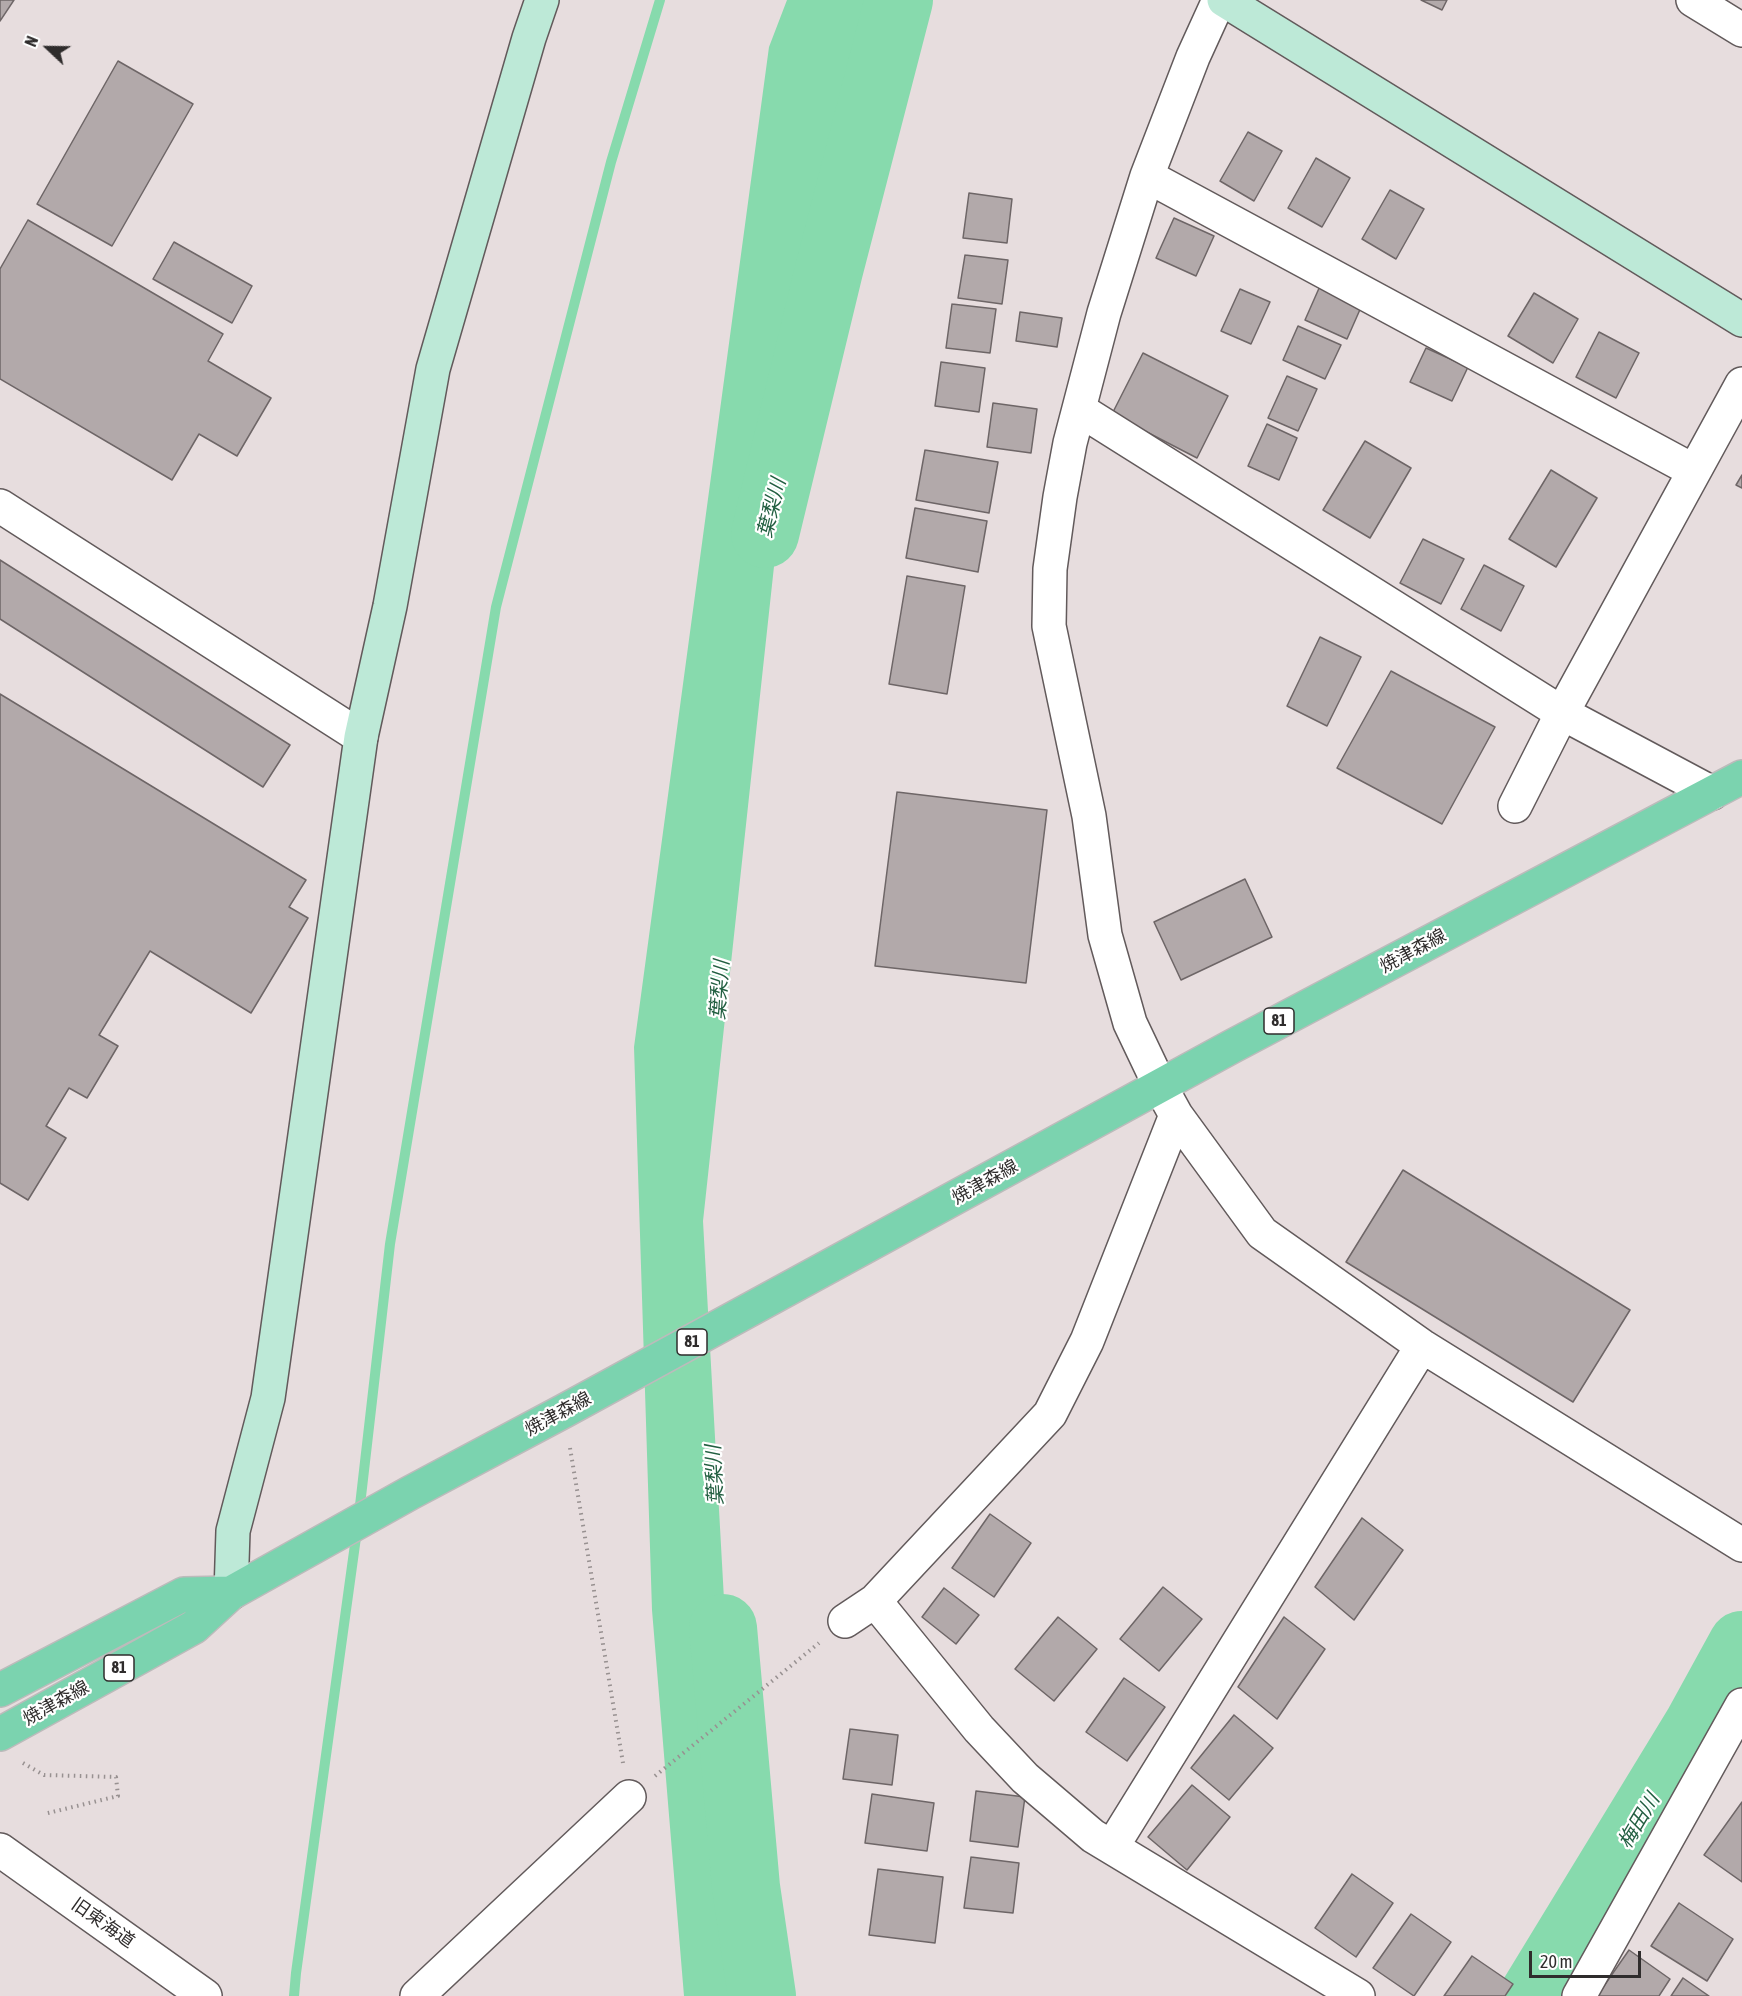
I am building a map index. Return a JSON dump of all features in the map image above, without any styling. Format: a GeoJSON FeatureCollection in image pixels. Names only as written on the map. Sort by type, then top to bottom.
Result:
{"type":"FeatureCollection","features":[{"type":"Feature","properties":{"kind":"main road","name":"焼津森線"},"geometry":{"type":"LineString","coordinates":[[9,1747],[194,1627],[231,1593],[410,1493],[1231,1047],[1742,777]]}},
{"type":"Feature","properties":{"kind":"main road","name":"焼津森線"},"geometry":{"type":"LineString","coordinates":[[0,1690],[184,1594],[231,1593]]}},
{"type":"Feature","properties":{"kind":"street"},"geometry":{"type":"LineString","coordinates":[[231,1593],[232,1531],[268,1398],[361,737],[390,606],[433,369],[542,0]]}},
{"type":"Feature","properties":{"kind":"street"},"geometry":{"type":"LineString","coordinates":[[1219,0],[1193,57],[1147,176],[1104,313],[1070,443],[1050,569],[1049,626],[1089,816],[1105,935],[1130,1023],[1176,1115],[1262,1233],[1422,1346],[1742,1545]]}},
{"type":"Feature","properties":{"kind":"street"},"geometry":{"type":"LineString","coordinates":[[1224,0],[1742,320]]}},
{"type":"Feature","properties":{"kind":"street"},"geometry":{"type":"LineString","coordinates":[[1693,0],[1742,30]]}},
{"type":"Feature","properties":{"kind":"street"},"geometry":{"type":"LineString","coordinates":[[1147,176],[1694,471]]}},
{"type":"Feature","properties":{"kind":"street"},"geometry":{"type":"LineString","coordinates":[[1515,806],[1562,713],[1742,384]]}},
{"type":"Feature","properties":{"kind":"street"},"geometry":{"type":"LineString","coordinates":[[1080,410],[1562,713],[1712,793]]}},
{"type":"Feature","properties":{"kind":"street"},"geometry":{"type":"LineString","coordinates":[[0,506],[361,737]]}},
{"type":"Feature","properties":{"kind":"street"},"geometry":{"type":"LineString","coordinates":[[845,1621],[874,1601],[1050,1414],[1087,1341],[1176,1115]]}},
{"type":"Feature","properties":{"kind":"street"},"geometry":{"type":"LineString","coordinates":[[1112,1847],[1422,1346]]}},
{"type":"Feature","properties":{"kind":"street"},"geometry":{"type":"LineString","coordinates":[[874,1601],[979,1729],[1025,1778],[1093,1836],[1358,1996]]}},
{"type":"Feature","properties":{"kind":"street"},"geometry":{"type":"LineString","coordinates":[[1579,1996],[1742,1705]]}},
{"type":"Feature","properties":{"kind":"street"},"geometry":{"type":"LineString","coordinates":[[417,1996],[629,1797]]}},
{"type":"Feature","properties":{"kind":"street","name":"旧東海道"},"geometry":{"type":"LineString","coordinates":[[0,1850],[205,1996]]}},
{"type":"Feature","properties":{"kind":"path"},"geometry":{"type":"LineString","coordinates":[[564,1411],[629,1797],[845,1621]]}},
{"type":"Feature","properties":{"kind":"path"},"geometry":{"type":"LineString","coordinates":[[9,1747],[44,1775],[116,1777],[118,1796],[44,1814]]}},
{"type":"Feature","properties":{"kind":"water"},"geometry":{"type":"Polygon","coordinates":[[[787,0],[889,0],[812,216],[703,1221],[746,1996],[684,1996],[652,1610],[634,1047],[769,47],[787,0]]]}},
{"type":"Feature","properties":{"kind":"building"},"geometry":{"type":"Polygon","coordinates":[[[0,0],[14,0],[0,21],[0,0]]]}},
{"type":"Feature","properties":{"kind":"building"},"geometry":{"type":"Polygon","coordinates":[[[1421,0],[1447,0],[1442,10],[1421,0]]]}},
{"type":"Feature","properties":{"kind":"building"},"geometry":{"type":"Polygon","coordinates":[[[118,61],[193,104],[112,246],[37,204],[118,61]]]}},
{"type":"Feature","properties":{"kind":"building"},"geometry":{"type":"Polygon","coordinates":[[[1248,132],[1282,151],[1254,201],[1220,181],[1248,132]]]}},
{"type":"Feature","properties":{"kind":"building"},"geometry":{"type":"Polygon","coordinates":[[[1316,158],[1350,178],[1322,227],[1288,208],[1316,158]]]}},
{"type":"Feature","properties":{"kind":"building"},"geometry":{"type":"Polygon","coordinates":[[[1390,190],[1424,209],[1396,259],[1362,239],[1390,190]]]}},
{"type":"Feature","properties":{"kind":"building"},"geometry":{"type":"Polygon","coordinates":[[[969,193],[1012,199],[1007,243],[963,238],[969,193]]]}},
{"type":"Feature","properties":{"kind":"building"},"geometry":{"type":"Polygon","coordinates":[[[1174,218],[1214,236],[1196,276],[1156,258],[1174,218]]]}},
{"type":"Feature","properties":{"kind":"building"},"geometry":{"type":"Polygon","coordinates":[[[28,220],[223,334],[208,361],[271,398],[237,456],[199,434],[172,480],[0,379],[0,269],[28,220]]]}},
{"type":"Feature","properties":{"kind":"building"},"geometry":{"type":"Polygon","coordinates":[[[174,242],[252,286],[232,323],[153,279],[174,242]]]}},
{"type":"Feature","properties":{"kind":"building"},"geometry":{"type":"Polygon","coordinates":[[[965,255],[1008,260],[1002,304],[958,298],[965,255]]]}},
{"type":"Feature","properties":{"kind":"building"},"geometry":{"type":"Polygon","coordinates":[[[1320,286],[1362,305],[1347,339],[1305,320],[1320,286]]]}},
{"type":"Feature","properties":{"kind":"building"},"geometry":{"type":"Polygon","coordinates":[[[1240,289],[1270,302],[1251,344],[1221,331],[1240,289]]]}},
{"type":"Feature","properties":{"kind":"building"},"geometry":{"type":"Polygon","coordinates":[[[1534,293],[1578,319],[1553,363],[1508,336],[1534,293]]]}},
{"type":"Feature","properties":{"kind":"building"},"geometry":{"type":"Polygon","coordinates":[[[952,304],[996,309],[990,353],[946,348],[952,304]]]}},
{"type":"Feature","properties":{"kind":"building"},"geometry":{"type":"Polygon","coordinates":[[[1020,312],[1062,318],[1057,347],[1016,341],[1020,312]]]}},
{"type":"Feature","properties":{"kind":"building"},"geometry":{"type":"Polygon","coordinates":[[[1298,326],[1341,345],[1325,379],[1283,360],[1298,326]]]}},
{"type":"Feature","properties":{"kind":"building"},"geometry":{"type":"Polygon","coordinates":[[[1599,332],[1639,353],[1616,398],[1576,377],[1599,332]]]}},
{"type":"Feature","properties":{"kind":"building"},"geometry":{"type":"Polygon","coordinates":[[[1426,348],[1468,367],[1452,401],[1410,382],[1426,348]]]}},
{"type":"Feature","properties":{"kind":"building"},"geometry":{"type":"Polygon","coordinates":[[[1143,353],[1228,396],[1197,458],[1112,414],[1143,353]]]}},
{"type":"Feature","properties":{"kind":"building"},"geometry":{"type":"Polygon","coordinates":[[[941,362],[985,368],[979,412],[935,406],[941,362]]]}},
{"type":"Feature","properties":{"kind":"building"},"geometry":{"type":"Polygon","coordinates":[[[1287,376],[1317,389],[1298,431],[1268,418],[1287,376]]]}},
{"type":"Feature","properties":{"kind":"building"},"geometry":{"type":"Polygon","coordinates":[[[993,403],[1037,409],[1031,453],[987,447],[993,403]]]}},
{"type":"Feature","properties":{"kind":"building"},"geometry":{"type":"Polygon","coordinates":[[[1267,424],[1297,438],[1279,480],[1248,466],[1267,424]]]}},
{"type":"Feature","properties":{"kind":"building"},"geometry":{"type":"Polygon","coordinates":[[[1365,441],[1411,468],[1370,538],[1323,510],[1365,441]]]}},
{"type":"Feature","properties":{"kind":"building"},"geometry":{"type":"Polygon","coordinates":[[[925,450],[998,462],[989,513],[916,500],[925,450]]]}},
{"type":"Feature","properties":{"kind":"building"},"geometry":{"type":"Polygon","coordinates":[[[1551,470],[1597,498],[1556,567],[1509,539],[1551,470]]]}},
{"type":"Feature","properties":{"kind":"building"},"geometry":{"type":"Polygon","coordinates":[[[1742,475],[1742,488],[1736,485],[1742,475]]]}},
{"type":"Feature","properties":{"kind":"building"},"geometry":{"type":"Polygon","coordinates":[[[915,508],[987,521],[978,572],[906,558],[915,508]]]}},
{"type":"Feature","properties":{"kind":"building"},"geometry":{"type":"Polygon","coordinates":[[[1423,539],[1464,559],[1441,604],[1400,583],[1423,539]]]}},
{"type":"Feature","properties":{"kind":"building"},"geometry":{"type":"Polygon","coordinates":[[[0,560],[290,745],[263,787],[0,619],[0,560]]]}},
{"type":"Feature","properties":{"kind":"building"},"geometry":{"type":"Polygon","coordinates":[[[1484,565],[1524,586],[1501,631],[1461,609],[1484,565]]]}},
{"type":"Feature","properties":{"kind":"building"},"geometry":{"type":"Polygon","coordinates":[[[907,576],[965,586],[947,694],[889,684],[907,576]]]}},
{"type":"Feature","properties":{"kind":"building"},"geometry":{"type":"Polygon","coordinates":[[[1320,637],[1361,657],[1327,726],[1287,706],[1320,637]]]}},
{"type":"Feature","properties":{"kind":"building"},"geometry":{"type":"Polygon","coordinates":[[[1391,671],[1495,727],[1442,824],[1337,768],[1391,671]]]}},
{"type":"Feature","properties":{"kind":"building"},"geometry":{"type":"Polygon","coordinates":[[[0,694],[306,880],[289,907],[308,918],[251,1013],[150,951],[99,1035],[118,1046],[87,1098],[69,1088],[46,1126],[66,1138],[28,1200],[0,1183],[0,694]]]}},
{"type":"Feature","properties":{"kind":"building"},"geometry":{"type":"Polygon","coordinates":[[[897,792],[1047,810],[1026,983],[875,966],[897,792]]]}},
{"type":"Feature","properties":{"kind":"building"},"geometry":{"type":"Polygon","coordinates":[[[1245,879],[1272,937],[1181,980],[1154,922],[1245,879]]]}},
{"type":"Feature","properties":{"kind":"building"},"geometry":{"type":"Polygon","coordinates":[[[1403,1170],[1630,1310],[1573,1402],[1346,1262],[1403,1170]]]}},
{"type":"Feature","properties":{"kind":"building"},"geometry":{"type":"Polygon","coordinates":[[[990,1514],[1031,1543],[994,1597],[952,1568],[990,1514]]]}},
{"type":"Feature","properties":{"kind":"building"},"geometry":{"type":"Polygon","coordinates":[[[1362,1518],[1403,1550],[1354,1620],[1315,1587],[1362,1518]]]}},
{"type":"Feature","properties":{"kind":"building"},"geometry":{"type":"Polygon","coordinates":[[[1163,1587],[1202,1619],[1159,1671],[1120,1639],[1163,1587]]]}},
{"type":"Feature","properties":{"kind":"building"},"geometry":{"type":"Polygon","coordinates":[[[944,1588],[979,1615],[956,1644],[922,1617],[944,1588]]]}},
{"type":"Feature","properties":{"kind":"building"},"geometry":{"type":"Polygon","coordinates":[[[1058,1617],[1097,1649],[1054,1701],[1015,1669],[1058,1617]]]}},
{"type":"Feature","properties":{"kind":"building"},"geometry":{"type":"Polygon","coordinates":[[[1284,1617],[1325,1649],[1277,1719],[1238,1687],[1284,1617]]]}},
{"type":"Feature","properties":{"kind":"building"},"geometry":{"type":"Polygon","coordinates":[[[1124,1678],[1165,1707],[1127,1761],[1086,1732],[1124,1678]]]}},
{"type":"Feature","properties":{"kind":"building"},"geometry":{"type":"Polygon","coordinates":[[[1234,1715],[1273,1748],[1229,1800],[1191,1768],[1234,1715]]]}},
{"type":"Feature","properties":{"kind":"building"},"geometry":{"type":"Polygon","coordinates":[[[850,1729],[898,1735],[892,1785],[843,1779],[850,1729]]]}},
{"type":"Feature","properties":{"kind":"building"},"geometry":{"type":"Polygon","coordinates":[[[1192,1785],[1230,1817],[1187,1870],[1148,1837],[1192,1785]]]}},
{"type":"Feature","properties":{"kind":"building"},"geometry":{"type":"Polygon","coordinates":[[[976,1791],[1025,1797],[1018,1847],[970,1841],[976,1791]]]}},
{"type":"Feature","properties":{"kind":"building"},"geometry":{"type":"Polygon","coordinates":[[[872,1794],[934,1803],[927,1851],[865,1843],[872,1794]]]}},
{"type":"Feature","properties":{"kind":"building"},"geometry":{"type":"Polygon","coordinates":[[[1742,1802],[1742,1882],[1704,1855],[1742,1802]]]}},
{"type":"Feature","properties":{"kind":"building"},"geometry":{"type":"Polygon","coordinates":[[[971,1857],[1019,1863],[1013,1913],[964,1908],[971,1857]]]}},
{"type":"Feature","properties":{"kind":"building"},"geometry":{"type":"Polygon","coordinates":[[[878,1869],[943,1877],[935,1943],[869,1935],[878,1869]]]}},
{"type":"Feature","properties":{"kind":"building"},"geometry":{"type":"Polygon","coordinates":[[[1352,1874],[1393,1903],[1356,1957],[1315,1928],[1352,1874]]]}},
{"type":"Feature","properties":{"kind":"building"},"geometry":{"type":"Polygon","coordinates":[[[1679,1903],[1733,1939],[1707,1981],[1651,1946],[1679,1903]]]}},
{"type":"Feature","properties":{"kind":"building"},"geometry":{"type":"Polygon","coordinates":[[[1411,1914],[1451,1942],[1414,1996],[1373,1968],[1411,1914]]]}},
{"type":"Feature","properties":{"kind":"building"},"geometry":{"type":"Polygon","coordinates":[[[1629,1950],[1670,1979],[1659,1996],[1597,1996],[1629,1950]]]}},
{"type":"Feature","properties":{"kind":"building"},"geometry":{"type":"Polygon","coordinates":[[[1472,1956],[1513,1984],[1505,1996],[1444,1996],[1472,1956]]]}},
{"type":"Feature","properties":{"kind":"building"},"geometry":{"type":"Polygon","coordinates":[[[1683,1978],[1709,1996],[1671,1996],[1683,1978]]]}},
{"type":"Feature","properties":{"kind":"waterway"},"geometry":{"type":"LineString","coordinates":[[359,1514],[390,1244],[496,607],[611,162],[660,0]]}},
{"type":"Feature","properties":{"kind":"waterway","name":"葉梨川"},"geometry":{"type":"LineString","coordinates":[[765,534],[829,270],[899,0]]}},
{"type":"Feature","properties":{"kind":"waterway"},"geometry":{"type":"LineString","coordinates":[[294,1996],[357,1530]]}},
{"type":"Feature","properties":{"kind":"waterway","name":"葉梨川"},"geometry":{"type":"LineString","coordinates":[[723,1628],[746,1887],[762,1996]]}},
{"type":"Feature","properties":{"kind":"waterway","name":"梅田川"},"geometry":{"type":"LineString","coordinates":[[1533,1996],[1697,1727],[1742,1645]]}}]}
